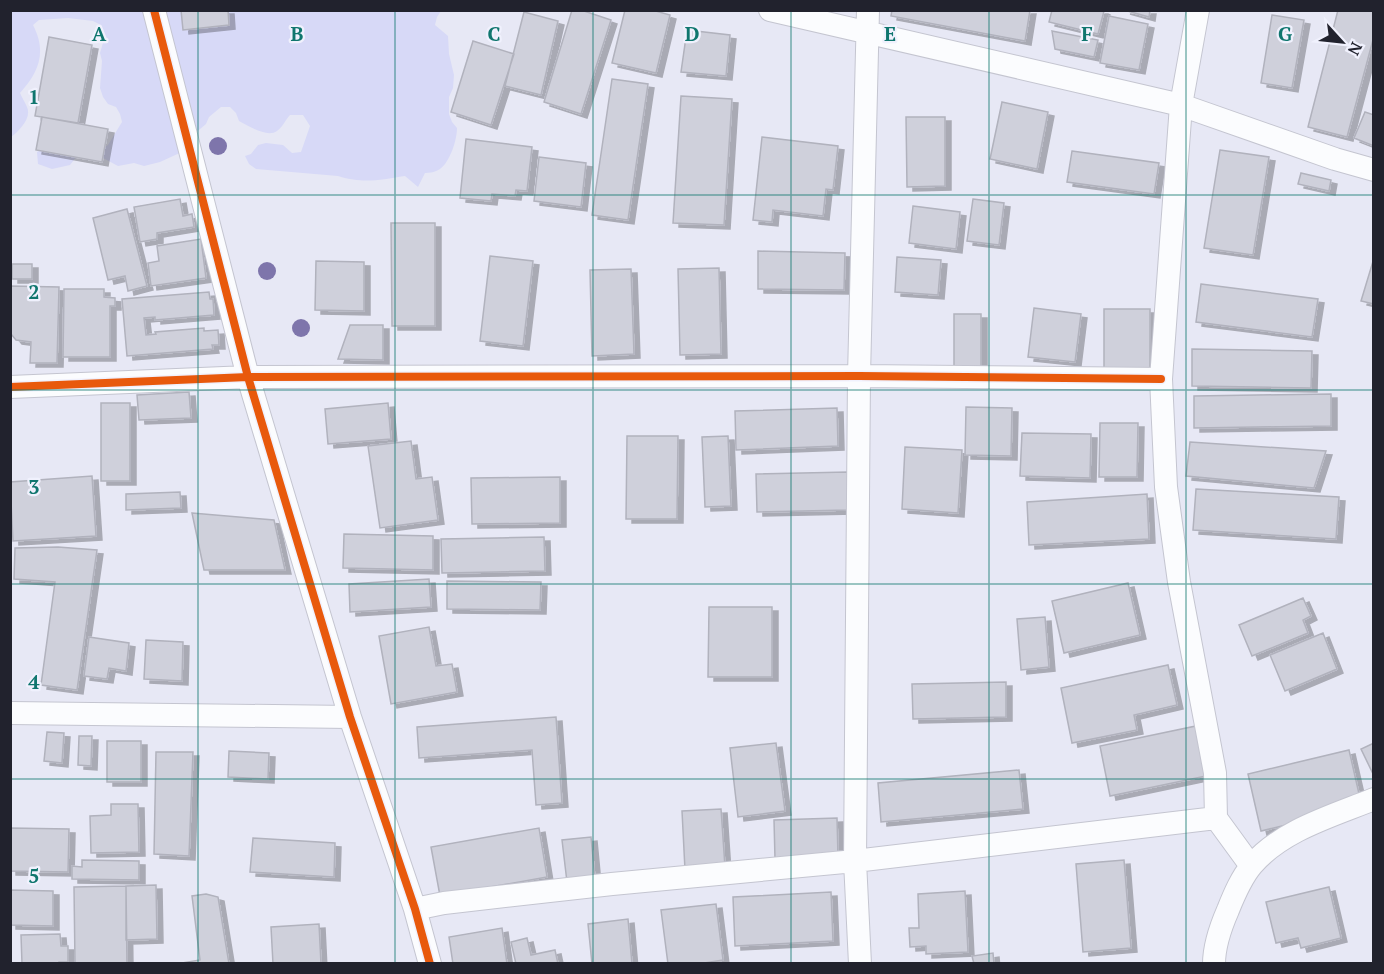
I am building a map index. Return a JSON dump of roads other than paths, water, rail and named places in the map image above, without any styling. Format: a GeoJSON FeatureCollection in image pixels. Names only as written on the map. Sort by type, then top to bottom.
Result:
{"type":"FeatureCollection","features":[{"type":"Feature","properties":{"kind":"street"},"geometry":{"type":"LineString","coordinates":[[154,10],[248,377],[350,717],[415,909],[430,963]]}},
{"type":"Feature","properties":{"kind":"street"},"geometry":{"type":"LineString","coordinates":[[770,10],[1181,105],[1335,159],[1374,170]]}},
{"type":"Feature","properties":{"kind":"street"},"geometry":{"type":"LineString","coordinates":[[860,963],[855,861],[859,376],[868,10]]}},
{"type":"Feature","properties":{"kind":"street"},"geometry":{"type":"LineString","coordinates":[[1198,10],[1181,105],[1161,379],[1166,487],[1179,582],[1215,773],[1216,818],[1251,866]]}},
{"type":"Feature","properties":{"kind":"street"},"geometry":{"type":"LineString","coordinates":[[10,387],[248,377],[859,376],[1161,379]]}},
{"type":"Feature","properties":{"kind":"street"},"geometry":{"type":"LineString","coordinates":[[10,713],[350,717]]}},
{"type":"Feature","properties":{"kind":"street"},"geometry":{"type":"LineString","coordinates":[[1214,963],[1223,921],[1236,890],[1251,866],[1273,845],[1304,828],[1374,799]]}},
{"type":"Feature","properties":{"kind":"street"},"geometry":{"type":"LineString","coordinates":[[415,909],[444,903],[601,885],[855,861],[1216,818]]}}]}
